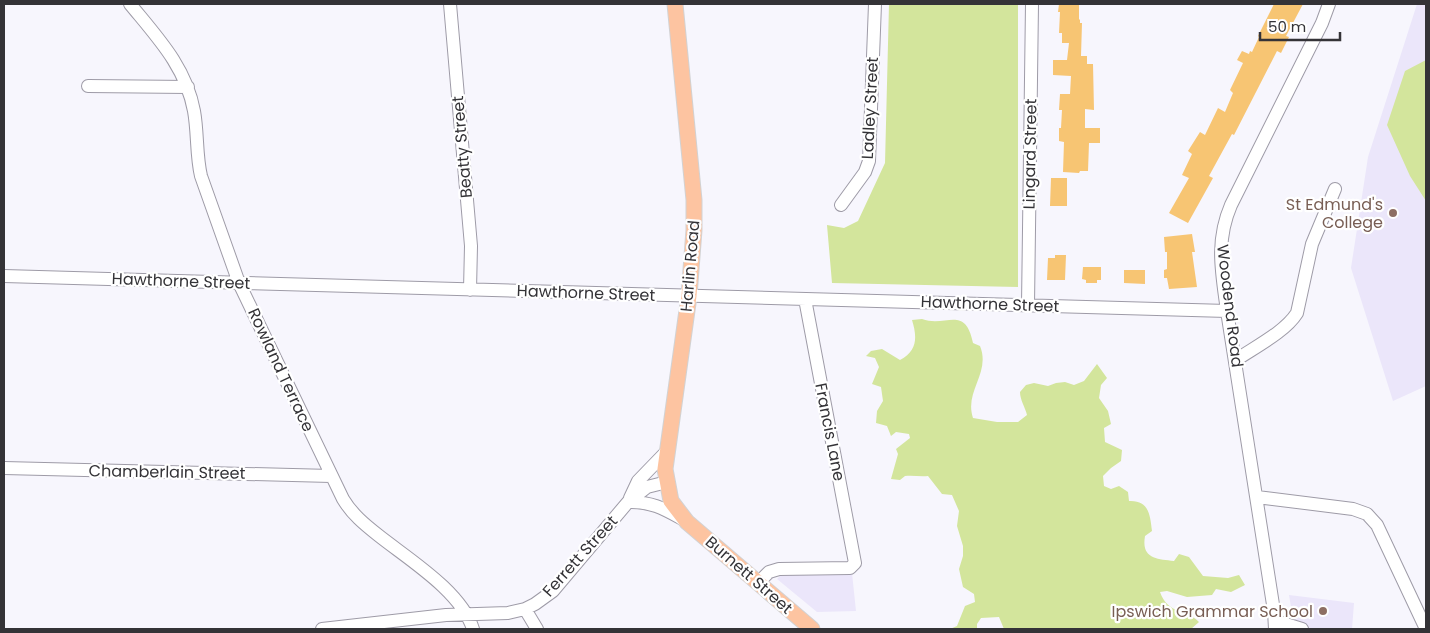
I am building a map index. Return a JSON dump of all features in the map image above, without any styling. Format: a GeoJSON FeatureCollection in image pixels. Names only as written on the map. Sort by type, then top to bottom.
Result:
{"type":"FeatureCollection","features":[{"type":"Feature","properties":{"kind":"main road","name":"Harlin Road"},"geometry":{"type":"LineString","coordinates":[[675,4],[694,200],[694,230],[689,296],[665,469],[671,501],[687,522]]}},
{"type":"Feature","properties":{"kind":"main road","name":"Burnett Street"},"geometry":{"type":"LineString","coordinates":[[687,522],[812,629]]}},
{"type":"Feature","properties":{"kind":"street","name":"Rowland Terrace"},"geometry":{"type":"LineString","coordinates":[[130,4],[172,57],[183,75],[188,87],[194,114],[200,176],[239,283],[346,504],[354,515],[446,590],[466,614],[473,629]]}},
{"type":"Feature","properties":{"kind":"street","name":"Beatty Street"},"geometry":{"type":"LineString","coordinates":[[450,4],[471,246],[470,290]]}},
{"type":"Feature","properties":{"kind":"street","name":"Ladley Street"},"geometry":{"type":"LineString","coordinates":[[841,205],[865,172],[869,162],[876,4]]}},
{"type":"Feature","properties":{"kind":"street","name":"Lingard Street"},"geometry":{"type":"LineString","coordinates":[[1028,305],[1032,4]]}},
{"type":"Feature","properties":{"kind":"street","name":"Woodend Road"},"geometry":{"type":"LineString","coordinates":[[1275,625],[1220,249],[1225,217],[1322,23],[1329,4]]}},
{"type":"Feature","properties":{"kind":"street"},"geometry":{"type":"LineString","coordinates":[[88,86],[188,87]]}},
{"type":"Feature","properties":{"kind":"street"},"geometry":{"type":"LineString","coordinates":[[1236,360],[1282,328],[1297,313],[1312,244],[1335,190]]}},
{"type":"Feature","properties":{"kind":"street","name":"Hawthorne Street"},"geometry":{"type":"LineString","coordinates":[[4,276],[1228,311]]}},
{"type":"Feature","properties":{"kind":"street","name":"Francis Lane"},"geometry":{"type":"LineString","coordinates":[[758,583],[774,570],[850,568],[854,566],[855,560],[805,299]]}},
{"type":"Feature","properties":{"kind":"street"},"geometry":{"type":"LineString","coordinates":[[628,502],[638,481],[668,450]]}},
{"type":"Feature","properties":{"kind":"street","name":"Chamberlain Street"},"geometry":{"type":"LineString","coordinates":[[4,468],[331,476]]}},
{"type":"Feature","properties":{"kind":"street","name":"Ferrett Street"},"geometry":{"type":"LineString","coordinates":[[322,629],[427,617],[508,613],[525,609],[553,590],[628,502],[646,487],[667,482]]}},
{"type":"Feature","properties":{"kind":"street"},"geometry":{"type":"LineString","coordinates":[[1257,497],[1353,509],[1367,514],[1377,526],[1426,629]]}},
{"type":"Feature","properties":{"kind":"street","name":"Ferrett Street"},"geometry":{"type":"LineString","coordinates":[[628,502],[642,502],[656,506],[687,522]]}},
{"type":"Feature","properties":{"kind":"street"},"geometry":{"type":"LineString","coordinates":[[525,609],[536,629]]}},
{"type":"Feature","properties":{"kind":"street"},"geometry":{"type":"LineString","coordinates":[[1275,625],[1302,629]]}},
{"type":"Feature","properties":{"kind":"shaded area","name":"St Edmund's College"},"geometry":{"type":"Polygon","coordinates":[[[1417,4],[1426,4],[1426,386],[1393,401],[1351,268],[1368,157],[1417,4]]]}},
{"type":"Feature","properties":{"kind":"shaded area"},"geometry":{"type":"Polygon","coordinates":[[[852,573],[856,611],[817,612],[777,579],[782,574],[852,573]]]}},
{"type":"Feature","properties":{"kind":"shaded area","name":"Ipswich Grammar School"},"geometry":{"type":"Polygon","coordinates":[[[1289,595],[1354,603],[1352,629],[1292,629],[1293,619],[1289,595]]]}},
{"type":"Feature","properties":{"kind":"green space"},"geometry":{"type":"Polygon","coordinates":[[[889,4],[1018,4],[1018,287],[832,283],[827,225],[844,228],[858,221],[885,163],[889,4]]]}},
{"type":"Feature","properties":{"kind":"green space"},"geometry":{"type":"Polygon","coordinates":[[[1426,60],[1426,201],[1410,176],[1387,125],[1405,71],[1426,60]]]}},
{"type":"Feature","properties":{"kind":"green space"},"geometry":{"type":"Polygon","coordinates":[[[922,319],[931,321],[960,321],[965,324],[973,343],[980,346],[982,365],[972,399],[973,418],[997,422],[1018,422],[1027,415],[1020,392],[1026,385],[1034,383],[1048,386],[1065,382],[1074,385],[1084,381],[1097,364],[1107,378],[1101,385],[1099,398],[1108,411],[1111,424],[1104,428],[1105,442],[1122,450],[1121,461],[1103,476],[1104,486],[1111,489],[1119,486],[1128,492],[1129,501],[1136,501],[1145,506],[1149,514],[1152,531],[1145,536],[1145,549],[1156,558],[1174,561],[1179,554],[1189,557],[1203,576],[1228,578],[1239,575],[1245,585],[1231,592],[1216,589],[1212,595],[1187,597],[1167,591],[1160,592],[1168,605],[1199,622],[1191,629],[1004,629],[999,617],[981,618],[977,624],[977,629],[950,629],[957,626],[965,606],[975,602],[974,594],[963,587],[959,569],[963,556],[963,546],[957,526],[959,511],[952,495],[942,494],[928,476],[905,476],[900,480],[891,479],[898,454],[896,449],[910,438],[909,434],[896,432],[891,436],[887,426],[876,423],[877,411],[883,401],[881,387],[872,384],[879,367],[875,358],[866,356],[871,351],[882,349],[900,360],[910,352],[915,343],[912,320],[922,319]]]}},
{"type":"Feature","properties":{"kind":"building"},"geometry":{"type":"Polygon","coordinates":[[[1059,4],[1079,4],[1079,19],[1080,23],[1082,23],[1081,56],[1087,56],[1087,64],[1093,64],[1094,110],[1085,109],[1085,128],[1100,128],[1100,143],[1089,143],[1088,171],[1080,171],[1079,173],[1063,172],[1064,142],[1059,141],[1062,110],[1059,110],[1060,94],[1070,94],[1071,76],[1053,75],[1053,60],[1067,60],[1069,43],[1062,43],[1062,33],[1059,33],[1059,4]]]}},
{"type":"Feature","properties":{"kind":"building"},"geometry":{"type":"Polygon","coordinates":[[[1274,4],[1303,4],[1286,36],[1289,37],[1281,53],[1277,51],[1234,135],[1232,134],[1209,176],[1213,178],[1188,223],[1169,213],[1189,178],[1182,175],[1192,154],[1188,151],[1200,132],[1205,135],[1218,108],[1225,112],[1233,93],[1230,90],[1243,63],[1237,60],[1242,51],[1249,54],[1250,51],[1252,52],[1274,4]]]}},
{"type":"Feature","properties":{"kind":"building"},"geometry":{"type":"Polygon","coordinates":[[[1051,178],[1067,178],[1067,206],[1050,206],[1051,178]]]}},
{"type":"Feature","properties":{"kind":"building"},"geometry":{"type":"Polygon","coordinates":[[[1192,234],[1195,252],[1192,252],[1197,287],[1169,289],[1167,278],[1164,278],[1164,270],[1167,269],[1167,252],[1165,252],[1164,237],[1192,234]]]}},
{"type":"Feature","properties":{"kind":"building"},"geometry":{"type":"Polygon","coordinates":[[[1055,255],[1066,255],[1065,280],[1047,280],[1048,258],[1055,258],[1055,255]]]}},
{"type":"Feature","properties":{"kind":"building"},"geometry":{"type":"Polygon","coordinates":[[[1083,267],[1101,267],[1101,280],[1097,280],[1097,283],[1086,283],[1086,280],[1082,279],[1083,267]]]}},
{"type":"Feature","properties":{"kind":"building"},"geometry":{"type":"Polygon","coordinates":[[[1124,270],[1145,270],[1145,284],[1124,283],[1124,270]]]}},
{"type":"Feature","properties":{"kind":"place","name":"St Edmund's College"},"geometry":{"type":"Point","coordinates":[1393,213]}},
{"type":"Feature","properties":{"kind":"place","name":"Ipswich Grammar School"},"geometry":{"type":"Point","coordinates":[1323,611]}}]}
